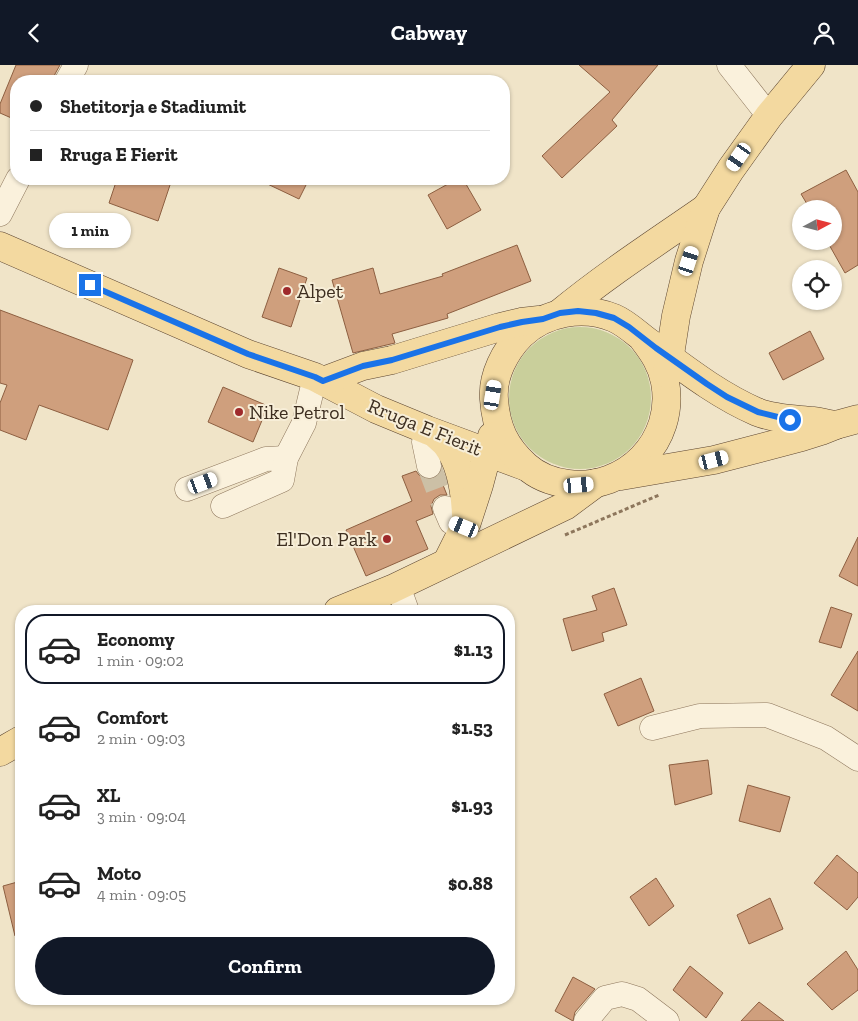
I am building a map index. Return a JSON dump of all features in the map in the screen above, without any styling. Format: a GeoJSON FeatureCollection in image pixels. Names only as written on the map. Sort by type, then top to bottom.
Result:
{"type":"FeatureCollection","features":[{"type":"Feature","properties":{"kind":"main road"},"geometry":{"type":"LineString","coordinates":[[370,605],[403,599],[447,563],[565,506],[606,481],[629,470],[642,459],[660,431],[665,415],[667,370],[676,316],[689,261],[706,208],[769,116],[812,65]]}},
{"type":"Feature","properties":{"kind":"main road"},"geometry":{"type":"LineString","coordinates":[[706,208],[552,316],[527,329],[514,342],[503,358],[496,376],[493,395],[495,414],[500,433],[505,441],[515,456],[529,468],[544,477],[561,483],[579,485],[714,460],[802,437],[847,422]]}},
{"type":"Feature","properties":{"kind":"main road","name":"Rruga E Fierit"},"geometry":{"type":"LineString","coordinates":[[0,246],[248,354],[319,379],[376,409],[529,468]]}},
{"type":"Feature","properties":{"kind":"main road"},"geometry":{"type":"LineString","coordinates":[[681,299],[684,334],[693,360],[708,380],[727,397]]}},
{"type":"Feature","properties":{"kind":"main road"},"geometry":{"type":"LineString","coordinates":[[552,316],[578,311],[614,318],[629,327],[643,339],[653,351],[660,366],[707,384],[727,397],[758,412],[790,420],[847,422]]}},
{"type":"Feature","properties":{"kind":"main road","name":"Rruga E Fierit"},"geometry":{"type":"LineString","coordinates":[[319,379],[392,360],[500,327],[552,316]]}},
{"type":"Feature","properties":{"kind":"main road"},"geometry":{"type":"LineString","coordinates":[[459,519],[479,485],[488,453],[495,414]]}},
{"type":"Feature","properties":{"kind":"main road"},"geometry":{"type":"LineString","coordinates":[[432,432],[447,446],[458,470],[466,498],[447,563]]}},
{"type":"Feature","properties":{"kind":"main road"},"geometry":{"type":"LineString","coordinates":[[0,752],[15,743]]}},
{"type":"Feature","properties":{"kind":"street"},"geometry":{"type":"LineString","coordinates":[[729,65],[769,116]]}},
{"type":"Feature","properties":{"kind":"street"},"geometry":{"type":"LineString","coordinates":[[0,214],[15,185]]}},
{"type":"Feature","properties":{"kind":"street"},"geometry":{"type":"LineString","coordinates":[[223,506],[282,480],[286,458],[304,423],[319,379]]}},
{"type":"Feature","properties":{"kind":"street"},"geometry":{"type":"LineString","coordinates":[[429,465],[424,443],[432,432]]}},
{"type":"Feature","properties":{"kind":"street"},"geometry":{"type":"LineString","coordinates":[[187,489],[266,459],[286,458]]}},
{"type":"Feature","properties":{"kind":"street"},"geometry":{"type":"LineString","coordinates":[[652,728],[700,717],[767,715],[826,738],[858,759]]}},
{"type":"Feature","properties":{"kind":"street"},"geometry":{"type":"LineString","coordinates":[[586,1021],[605,998],[622,994],[638,999],[667,1021]]}},
{"type":"Feature","properties":{"kind":"green space"},"geometry":{"type":"Polygon","coordinates":[[[580,327],[594,328],[607,332],[620,339],[630,348],[639,358],[646,371],[650,384],[650,412],[646,425],[639,438],[630,448],[620,457],[607,464],[594,468],[580,469],[566,468],[553,464],[540,457],[530,448],[521,438],[514,425],[510,412],[509,398],[510,384],[514,371],[521,358],[530,348],[540,339],[553,332],[566,328],[580,327]]]}},
{"type":"Feature","properties":{"kind":"building"},"geometry":{"type":"Polygon","coordinates":[[[16,65],[60,65],[55,75],[12,75],[16,65]]]}},
{"type":"Feature","properties":{"kind":"building"},"geometry":{"type":"Polygon","coordinates":[[[579,65],[658,65],[612,120],[617,126],[562,178],[542,156],[610,92],[579,65]]]}},
{"type":"Feature","properties":{"kind":"building"},"geometry":{"type":"Polygon","coordinates":[[[10,80],[10,117],[0,113],[0,104],[10,80]]]}},
{"type":"Feature","properties":{"kind":"building"},"geometry":{"type":"Polygon","coordinates":[[[846,170],[858,192],[858,265],[845,273],[842,268],[842,260],[838,260],[832,250],[842,250],[842,200],[805,200],[801,194],[846,170]]]}},
{"type":"Feature","properties":{"kind":"building"},"geometry":{"type":"Polygon","coordinates":[[[115,185],[170,185],[158,221],[109,203],[115,185]]]}},
{"type":"Feature","properties":{"kind":"building"},"geometry":{"type":"Polygon","coordinates":[[[270,185],[306,185],[299,199],[270,185]]]}},
{"type":"Feature","properties":{"kind":"building"},"geometry":{"type":"Polygon","coordinates":[[[446,185],[466,185],[481,210],[447,229],[428,195],[446,185]]]}},
{"type":"Feature","properties":{"kind":"building"},"geometry":{"type":"Polygon","coordinates":[[[517,245],[531,281],[447,314],[448,318],[392,334],[395,343],[353,353],[332,280],[373,268],[380,294],[443,276],[442,274],[517,245]]]}},
{"type":"Feature","properties":{"kind":"building","name":"Alpet"},"geometry":{"type":"Polygon","coordinates":[[[279,268],[307,278],[291,327],[262,317],[279,268]]]}},
{"type":"Feature","properties":{"kind":"building"},"geometry":{"type":"Polygon","coordinates":[[[0,310],[133,360],[108,430],[39,405],[26,440],[0,430],[0,403],[7,385],[0,383],[0,310]]]}},
{"type":"Feature","properties":{"kind":"building"},"geometry":{"type":"Polygon","coordinates":[[[810,331],[824,359],[783,380],[769,353],[810,331]]]}},
{"type":"Feature","properties":{"kind":"building","name":"Nike Petrol"},"geometry":{"type":"Polygon","coordinates":[[[223,387],[268,406],[253,442],[208,422],[223,387]]]}},
{"type":"Feature","properties":{"kind":"building","name":"El'Don Park"},"geometry":{"type":"Polygon","coordinates":[[[416,471],[425,479],[432,479],[439,475],[447,495],[440,495],[434,499],[431,506],[433,514],[416,521],[428,549],[366,576],[346,530],[412,501],[402,476],[416,471]]]}},
{"type":"Feature","properties":{"kind":"building"},"geometry":{"type":"Polygon","coordinates":[[[858,537],[858,586],[839,576],[858,537]]]}},
{"type":"Feature","properties":{"kind":"building"},"geometry":{"type":"Polygon","coordinates":[[[614,588],[627,625],[602,633],[604,641],[572,651],[563,619],[597,610],[592,596],[614,588]]]}},
{"type":"Feature","properties":{"kind":"building"},"geometry":{"type":"Polygon","coordinates":[[[831,607],[852,614],[841,648],[819,642],[831,607]]]}},
{"type":"Feature","properties":{"kind":"building"},"geometry":{"type":"Polygon","coordinates":[[[858,651],[858,711],[831,695],[858,651]]]}},
{"type":"Feature","properties":{"kind":"building"},"geometry":{"type":"Polygon","coordinates":[[[641,678],[654,711],[618,726],[604,694],[641,678]]]}},
{"type":"Feature","properties":{"kind":"building"},"geometry":{"type":"Polygon","coordinates":[[[708,760],[712,794],[675,805],[669,765],[708,760]]]}},
{"type":"Feature","properties":{"kind":"building"},"geometry":{"type":"Polygon","coordinates":[[[748,785],[790,797],[780,832],[739,821],[748,785]]]}},
{"type":"Feature","properties":{"kind":"building"},"geometry":{"type":"Polygon","coordinates":[[[837,855],[858,873],[858,897],[847,910],[814,883],[837,855]]]}},
{"type":"Feature","properties":{"kind":"building"},"geometry":{"type":"Polygon","coordinates":[[[656,878],[674,906],[649,926],[630,897],[656,878]]]}},
{"type":"Feature","properties":{"kind":"building"},"geometry":{"type":"Polygon","coordinates":[[[15,883],[15,936],[3,886],[15,883]]]}},
{"type":"Feature","properties":{"kind":"building"},"geometry":{"type":"Polygon","coordinates":[[[770,898],[783,929],[749,944],[737,915],[770,898]]]}},
{"type":"Feature","properties":{"kind":"building"},"geometry":{"type":"Polygon","coordinates":[[[846,951],[858,970],[858,990],[832,1010],[807,984],[846,951]]]}},
{"type":"Feature","properties":{"kind":"building"},"geometry":{"type":"Polygon","coordinates":[[[690,966],[723,993],[706,1018],[673,990],[690,966]]]}},
{"type":"Feature","properties":{"kind":"building"},"geometry":{"type":"Polygon","coordinates":[[[573,977],[595,989],[575,1012],[573,1021],[555,1011],[573,977]]]}},
{"type":"Feature","properties":{"kind":"building"},"geometry":{"type":"Polygon","coordinates":[[[759,1002],[784,1021],[741,1021],[759,1002]]]}},
{"type":"Feature","properties":{"kind":"tunnel"},"geometry":{"type":"LineString","coordinates":[[429,466],[445,508]]}},
{"type":"Feature","properties":{"kind":"place","name":"Alpet"},"geometry":{"type":"Point","coordinates":[287,291]}},
{"type":"Feature","properties":{"kind":"place","name":"Nike Petrol"},"geometry":{"type":"Point","coordinates":[239,412]}},
{"type":"Feature","properties":{"kind":"place","name":"El'Don Park"},"geometry":{"type":"Point","coordinates":[387,539]}},
{"type":"Feature","properties":{"kind":"route"},"geometry":{"type":"LineString","coordinates":[[90,285],[248,354],[323,381],[363,366],[392,360],[500,327],[543,319],[560,313],[578,311],[596,313],[614,318],[629,327],[643,339],[727,397],[758,412],[790,420]]}}]}
